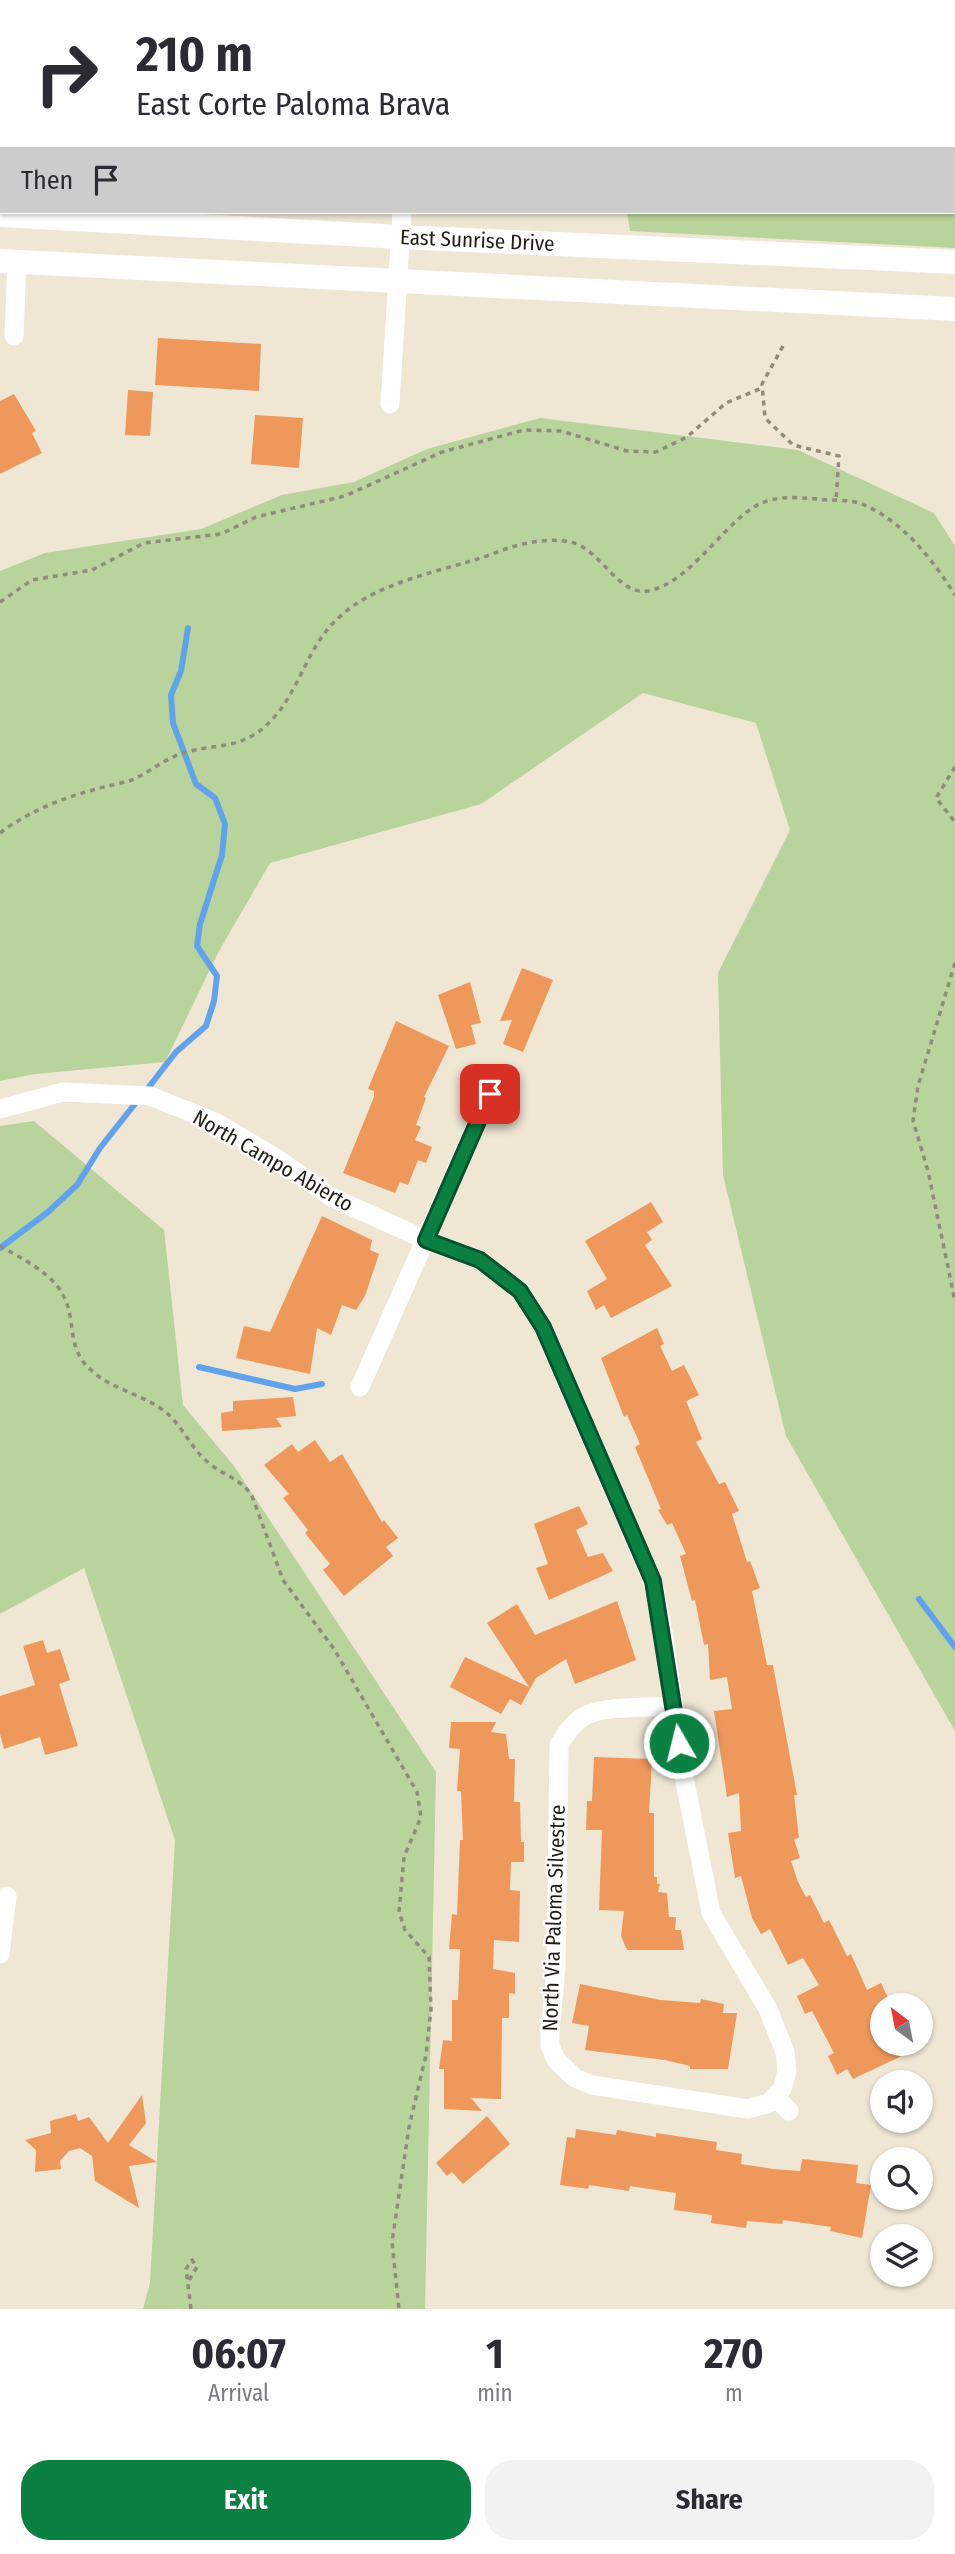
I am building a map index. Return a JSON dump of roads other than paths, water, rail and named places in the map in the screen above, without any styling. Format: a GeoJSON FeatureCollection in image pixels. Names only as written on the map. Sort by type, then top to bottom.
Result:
{"type":"FeatureCollection","features":[{"type":"Feature","properties":{"kind":"main road","name":"East Sunrise Drive"},"geometry":{"type":"LineString","coordinates":[[0,215],[401,237],[955,262]]}},
{"type":"Feature","properties":{"kind":"main road","name":"East Sunrise Drive"},"geometry":{"type":"LineString","coordinates":[[8,261],[955,309]]}},
{"type":"Feature","properties":{"kind":"street"},"geometry":{"type":"LineString","coordinates":[[390,404],[400,280],[402,214]]}},
{"type":"Feature","properties":{"kind":"street"},"geometry":{"type":"LineString","coordinates":[[8,261],[14,336]]}},
{"type":"Feature","properties":{"kind":"street","name":"North Campo Abierto"},"geometry":{"type":"LineString","coordinates":[[0,1109],[63,1092],[150,1096],[215,1122],[276,1158],[331,1197],[426,1240],[480,1260],[520,1291],[543,1327],[653,1581],[687,1794],[710,1913],[768,2009],[785,2052],[787,2071],[782,2089],[782,2103],[769,2103],[748,2109]]}},
{"type":"Feature","properties":{"kind":"street"},"geometry":{"type":"LineString","coordinates":[[360,1387],[490,1094]]}},
{"type":"Feature","properties":{"kind":"street","name":"North Via Paloma Silvestre"},"geometry":{"type":"LineString","coordinates":[[674,1706],[597,1711],[565,1723],[557,1765],[556,1968],[550,2031],[552,2068],[592,2085],[748,2109]]}},
{"type":"Feature","properties":{"kind":"street"},"geometry":{"type":"LineString","coordinates":[[0,1954],[7,1896]]}},
{"type":"Feature","properties":{"kind":"waterway"},"geometry":{"type":"LineString","coordinates":[[145,1092],[176,1052],[206,1026],[214,1001],[217,976],[197,946],[200,924],[222,855],[225,824],[215,798],[196,784],[173,723],[171,695],[181,671],[188,628]]}},
{"type":"Feature","properties":{"kind":"waterway"},"geometry":{"type":"LineString","coordinates":[[0,1248],[48,1212],[77,1185],[100,1148],[138,1100]]}},
{"type":"Feature","properties":{"kind":"waterway"},"geometry":{"type":"LineString","coordinates":[[199,1367],[295,1389],[322,1384]]}},
{"type":"Feature","properties":{"kind":"waterway"},"geometry":{"type":"LineString","coordinates":[[919,1599],[955,1647]]}}]}
